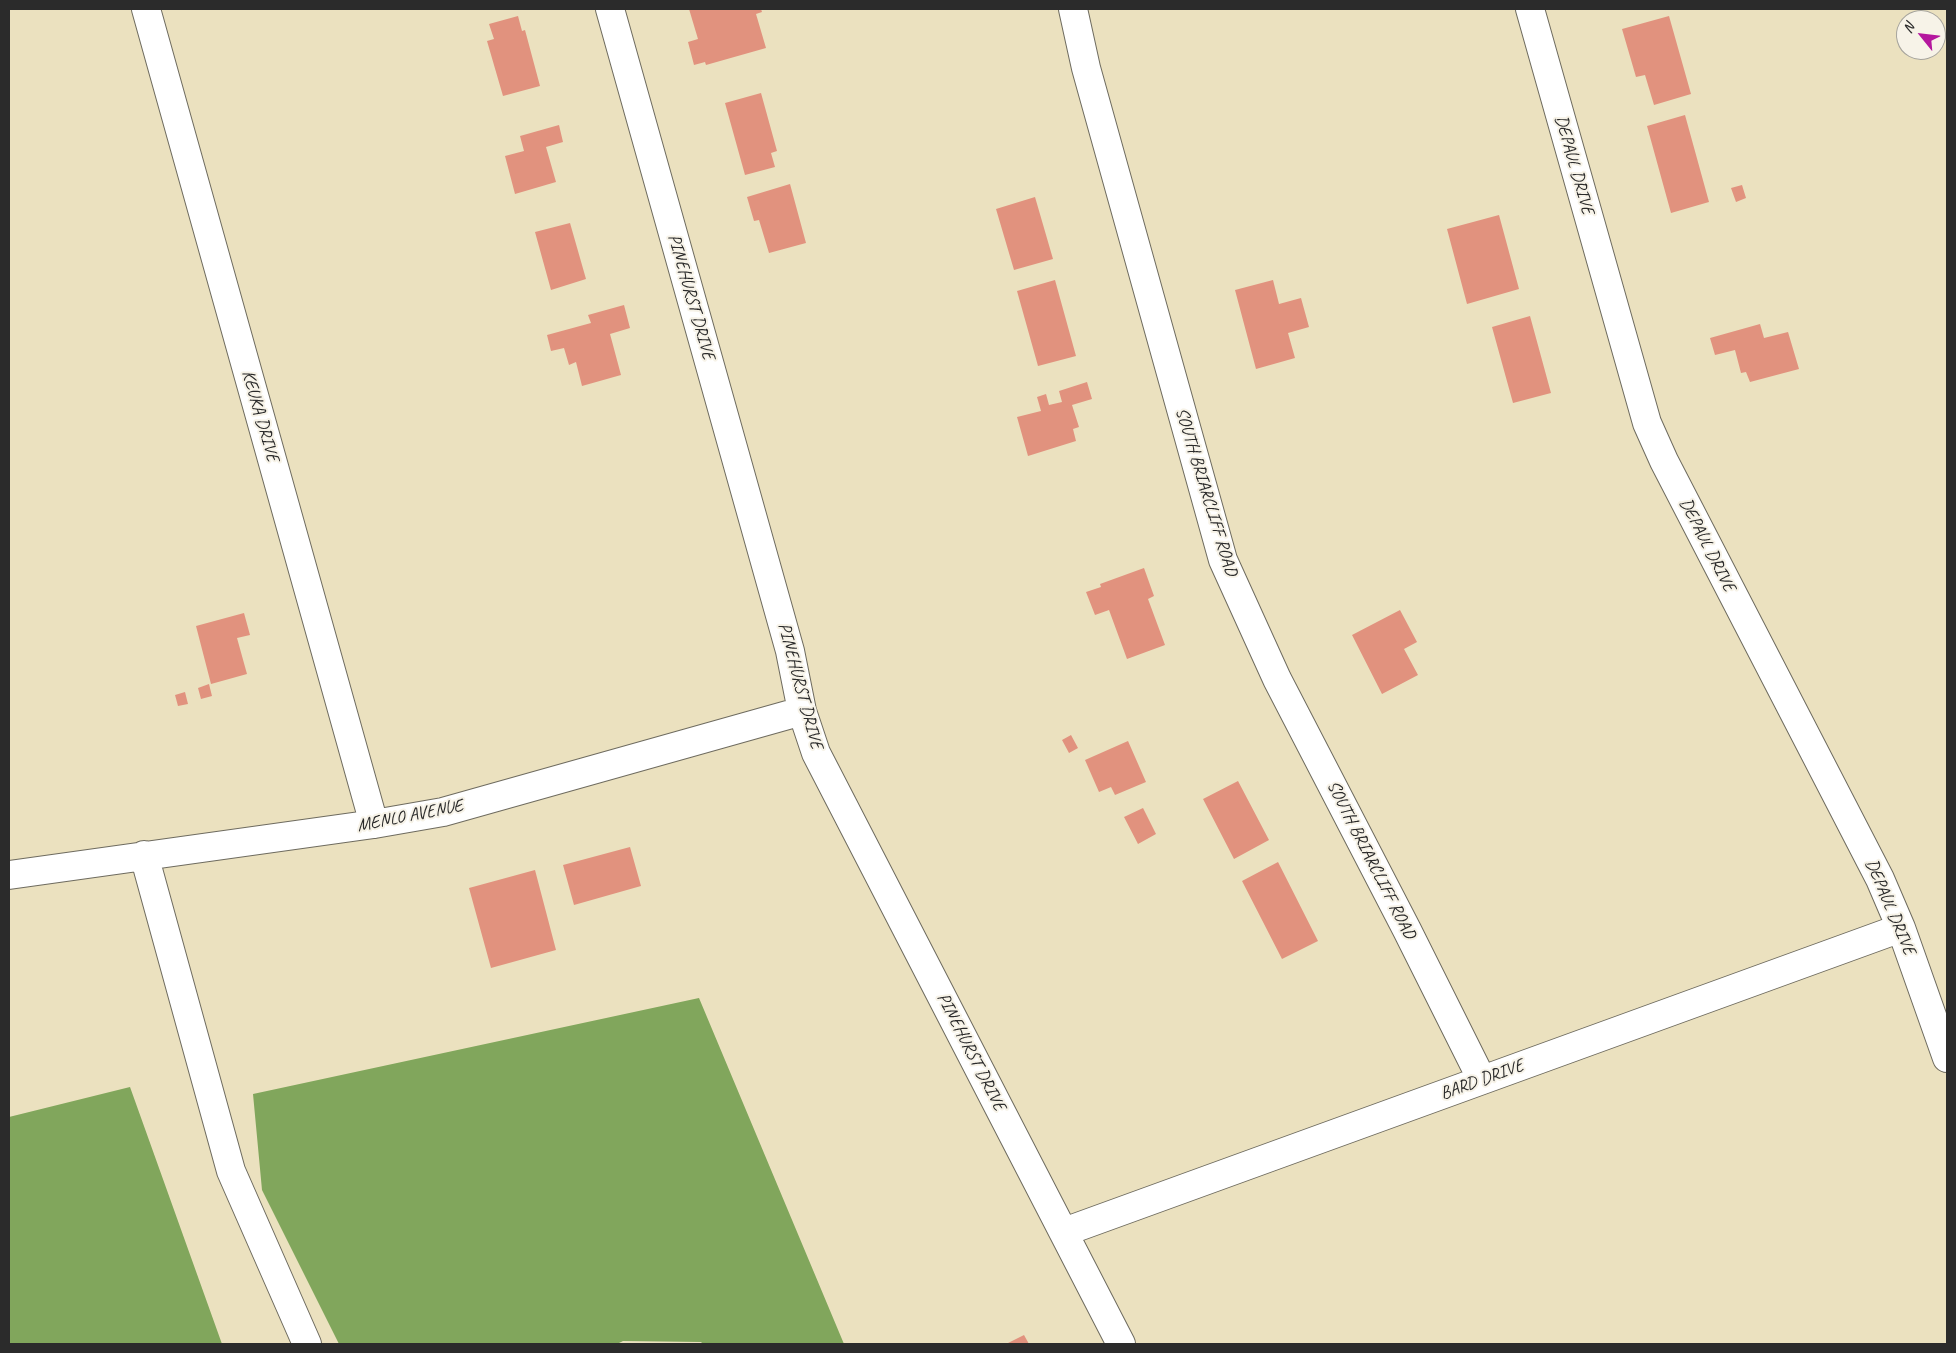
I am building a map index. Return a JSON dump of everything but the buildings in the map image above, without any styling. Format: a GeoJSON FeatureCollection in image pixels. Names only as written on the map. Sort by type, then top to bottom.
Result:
{"type":"FeatureCollection","features":[{"type":"Feature","properties":{"kind":"street","name":"KEUKA DRIVE"},"geometry":{"type":"LineString","coordinates":[[146,9],[374,824]]}},
{"type":"Feature","properties":{"kind":"street","name":"PINEHURST DRIVE"},"geometry":{"type":"LineString","coordinates":[[610,9],[788,641],[802,711],[816,753],[1121,1344]]}},
{"type":"Feature","properties":{"kind":"street","name":"SOUTH BRIARCLIFF ROAD"},"geometry":{"type":"LineString","coordinates":[[1073,9],[1086,68],[1223,560],[1277,679],[1482,1080]]}},
{"type":"Feature","properties":{"kind":"street","name":"DEPAUL DRIVE"},"geometry":{"type":"LineString","coordinates":[[1530,9],[1647,423],[1664,462],[1880,878],[1901,928],[1947,1058]]}},
{"type":"Feature","properties":{"kind":"street","name":"MENLO AVENUE"},"geometry":{"type":"LineString","coordinates":[[9,875],[374,824],[443,812],[802,711]]}},
{"type":"Feature","properties":{"kind":"street"},"geometry":{"type":"LineString","coordinates":[[144,855],[231,1171],[307,1344]]}},
{"type":"Feature","properties":{"kind":"street","name":"BARD DRIVE"},"geometry":{"type":"LineString","coordinates":[[1064,1232],[1901,928]]}},
{"type":"Feature","properties":{"kind":"green space"},"geometry":{"type":"Polygon","coordinates":[[[699,998],[844,1344],[703,1344],[701,1342],[623,1341],[617,1344],[339,1344],[262,1190],[253,1094],[699,998]]]}},
{"type":"Feature","properties":{"kind":"green space"},"geometry":{"type":"Polygon","coordinates":[[[130,1087],[222,1344],[9,1344],[9,1117],[130,1087]]]}}]}
